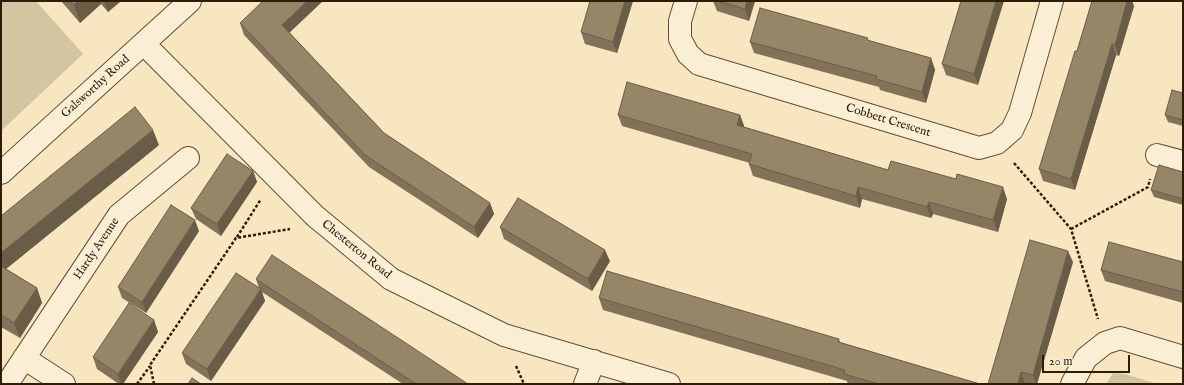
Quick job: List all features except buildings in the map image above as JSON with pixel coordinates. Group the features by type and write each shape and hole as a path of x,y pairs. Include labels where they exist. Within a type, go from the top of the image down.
{"street":[{"name":"Galsworthy Road","path":"1,172 190,1"},
{"name":"Cobbett Crescent","path":"686,1 680,20 680,39 688,54 699,64 979,148 997,143 1012,130 1020,113 1052,1"},
{"name":"Chesterton Road","path":"144,44 324,224 391,279 504,335 669,384"},
{"path":"1157,155 1183,162"},
{"name":"Hardy Avenue","path":"6,384 119,215 188,158"},
{"path":"1072,384 1086,358 1105,342 1120,338 1183,357"},
{"path":"24,358 64,384"},
{"path":"585,384 594,361"}],"path":[{"path":"997,143 1071,229 1105,342"},
{"path":"1071,229 1148,187 1157,155"},
{"path":"137,384 276,176"},
{"path":"236,238 324,224"},
{"path":"150,365 154,384"}],"shaded area":[{"path":"1,1 36,1 83,54 1,131"},
{"path":"1113,373 1124,374 1158,384 1106,384"}]}
